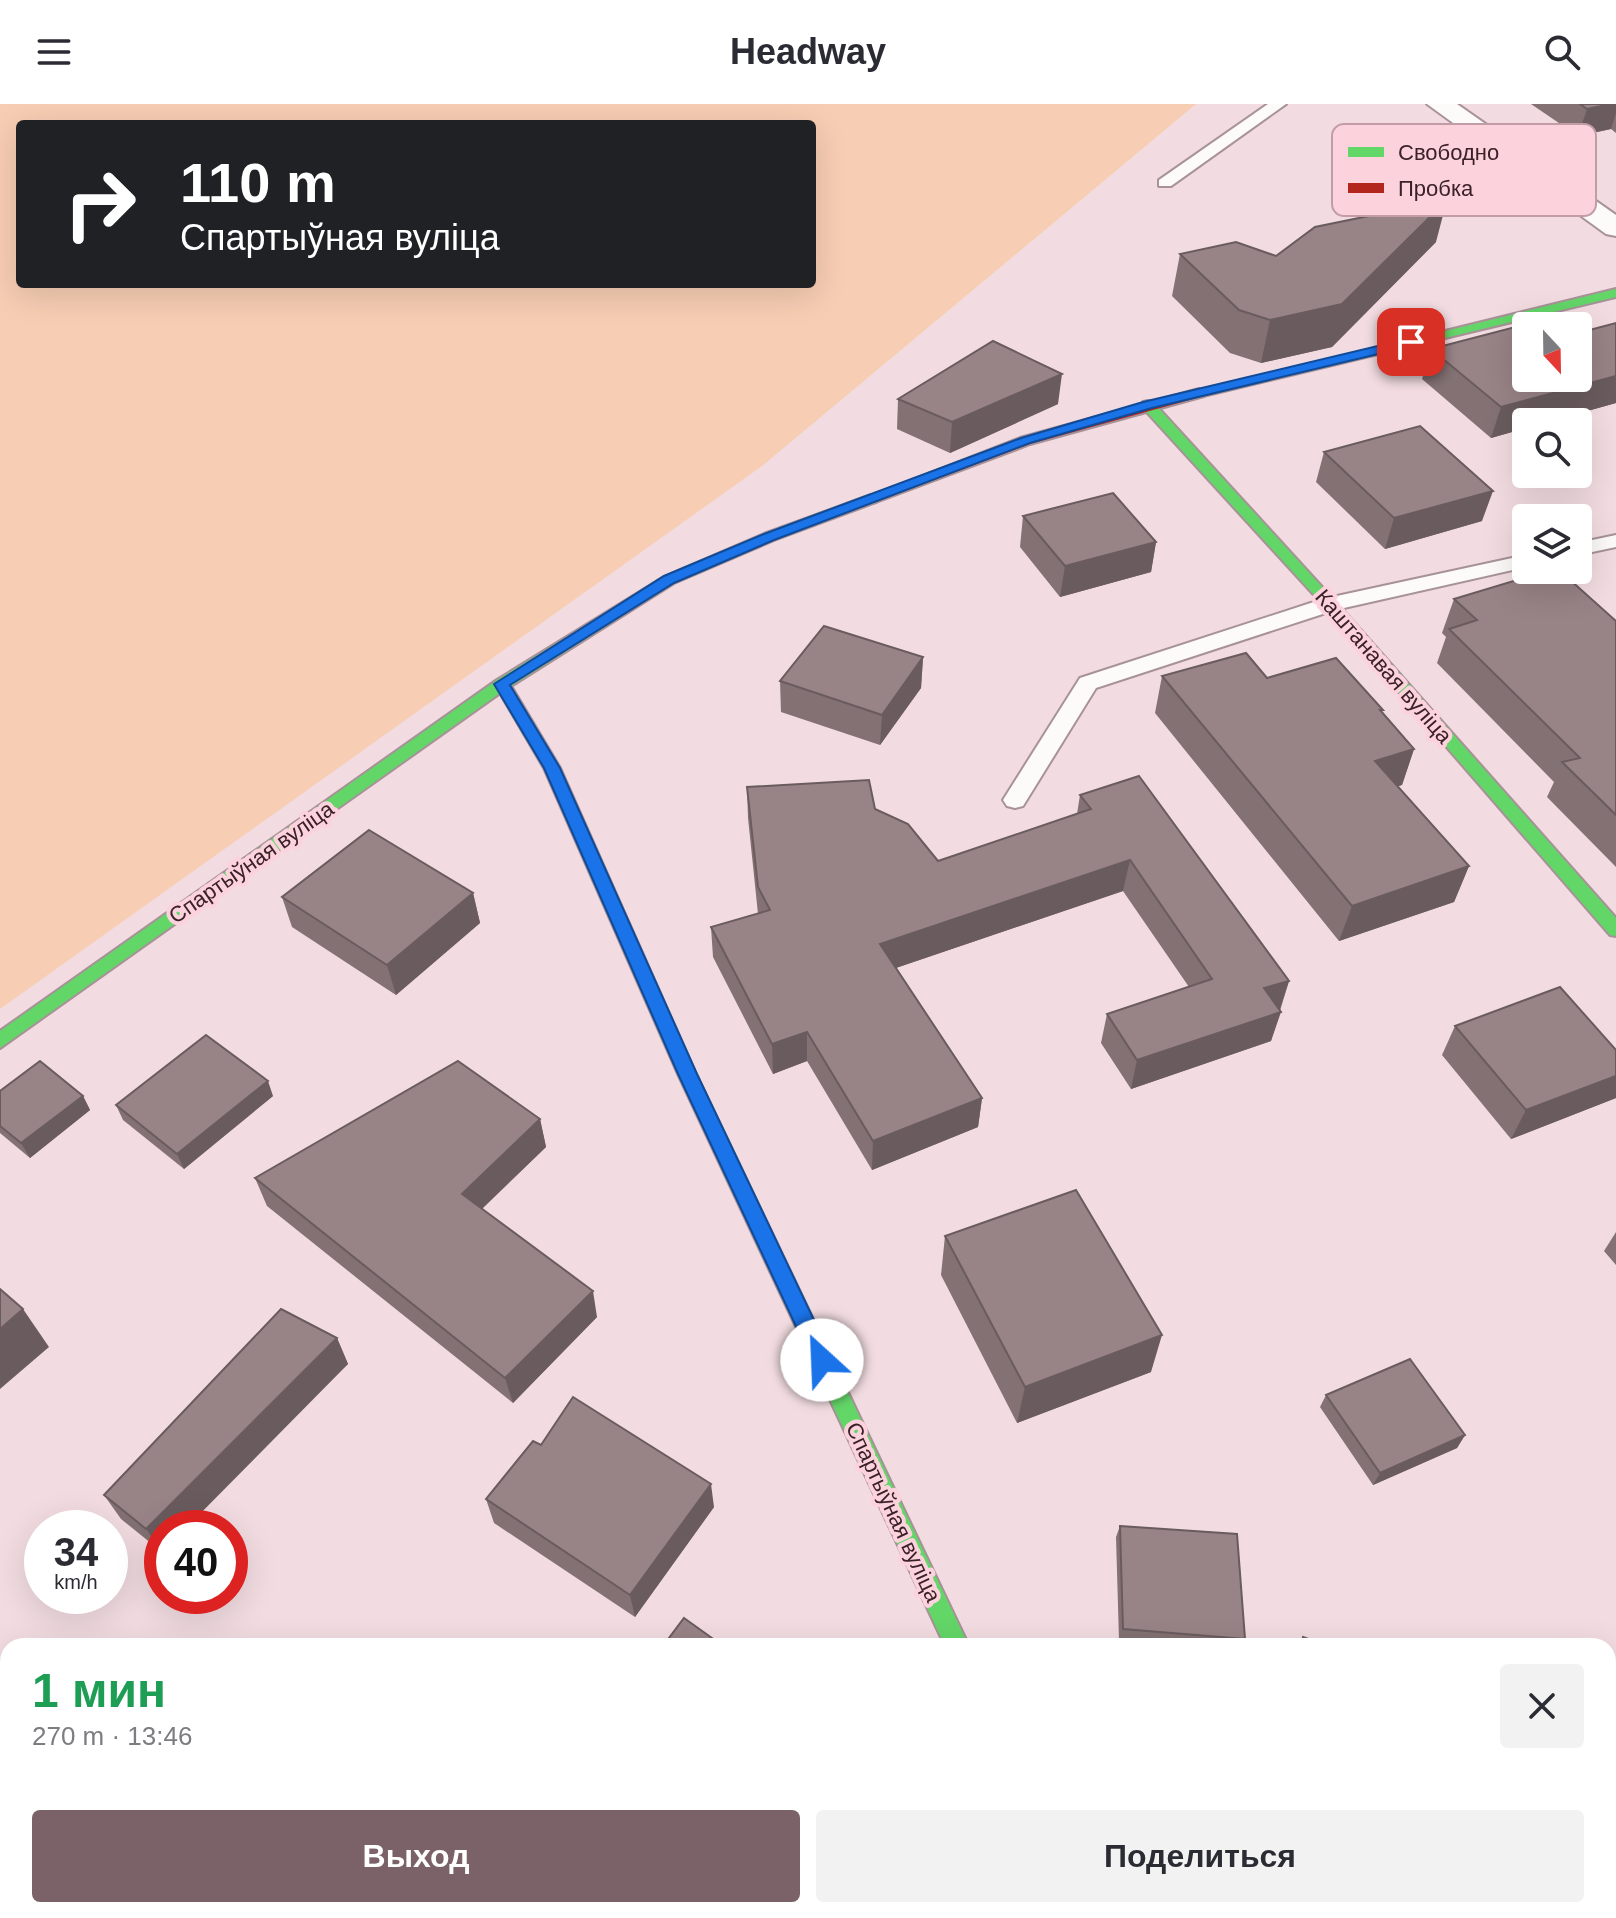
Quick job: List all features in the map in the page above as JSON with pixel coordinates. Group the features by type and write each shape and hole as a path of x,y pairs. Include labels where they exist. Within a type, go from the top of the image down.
{"street":[{"path":"1440,104 1468,124"},
{"path":"1596,214 1616,228"},
{"name":"Спартыўная вуліца","path":"0,1041 502,684 669,580 769,537 1025,441 1148,405 1616,293"},
{"name":"Каштанавая вуліца","path":"1148,405 1330,604 1616,930"},
{"name":"Спартыўная вуліца","path":"502,684 552,768 687,1074 953,1638"}],"lane":[{"path":"1165,183 1278,104"},
{"path":"1592,546 1616,541"},
{"path":"1015,800 1088,683 1330,604 1512,564"}],"shaded area":[{"path":"0,104 1196,104 762,466 0,1009"}],"building":[{"path":"1580,104 1611,104 1587,109"},
{"path":"1369,216 1431,216 1342,304 1270,320 1239,310 1180,254 1236,242 1276,256 1315,227"},
{"path":"1616,323 1616,376 1592,382 1592,329"},
{"path":"1512,328 1512,392 1557,392 1501,407 1431,349"},
{"path":"993,341 1062,374 952,422 898,399"},
{"path":"1420,426 1493,491 1394,518 1324,452"},
{"path":"1113,493 1156,542 1065,566 1023,516"},
{"path":"1512,581 1512,584 1575,584 1616,621 1616,815 1562,762 1580,758 1449,629 1477,620 1454,599"},
{"path":"824,626 923,657 882,715 780,681"},
{"path":"1246,653 1267,678 1336,658 1414,749 1375,761 1469,866 1352,906 1162,676"},
{"path":"1139,776 1289,981 1264,988 1281,1012 1137,1060 1107,1014 1212,979 1130,860 880,944 982,1098 873,1141 807,1032 772,1044 711,927 770,910 758,887 747,787 869,780 875,809 908,824 938,861 1091,809 1080,795"},
{"path":"369,830 473,893 387,965 282,897"},
{"path":"1560,987 1616,1050 1616,1076 1526,1110 1455,1026"},
{"path":"206,1035 268,1081 177,1154 116,1105"},
{"path":"40,1061 83,1096 21,1143 0,1126 0,1091"},
{"path":"458,1061 540,1119 462,1194 593,1291 505,1378 255,1178"},
{"path":"1076,1190 1162,1335 1025,1387 945,1236"},
{"path":"0,1289 23,1309 0,1329"},
{"path":"281,1309 337,1338 165,1510 144,1510 144,1527 128,1514 128,1510 123,1510 104,1495"},
{"path":"1410,1359 1465,1435 1380,1473 1326,1395"},
{"path":"573,1397 711,1484 630,1595 486,1499 533,1441 541,1445"},
{"path":"1120,1526 1237,1534 1245,1638 1123,1629"},
{"path":"684,1618 712,1638 669,1638"}],"traffic: fast":[{"path":"1199,393 1616,293"},
{"path":"1148,405 1330,604 1616,930"},
{"path":"0,1041 502,684 669,580 769,537 871,499"},
{"path":"502,684 552,768 687,1074 953,1638"}],"traffic: jam":[{"path":"871,499 1025,441 1199,393"}],"route":[{"path":"822,1360 687,1074 552,768 502,684 669,580 769,537 1025,441 1148,405 1411,342"}]}
